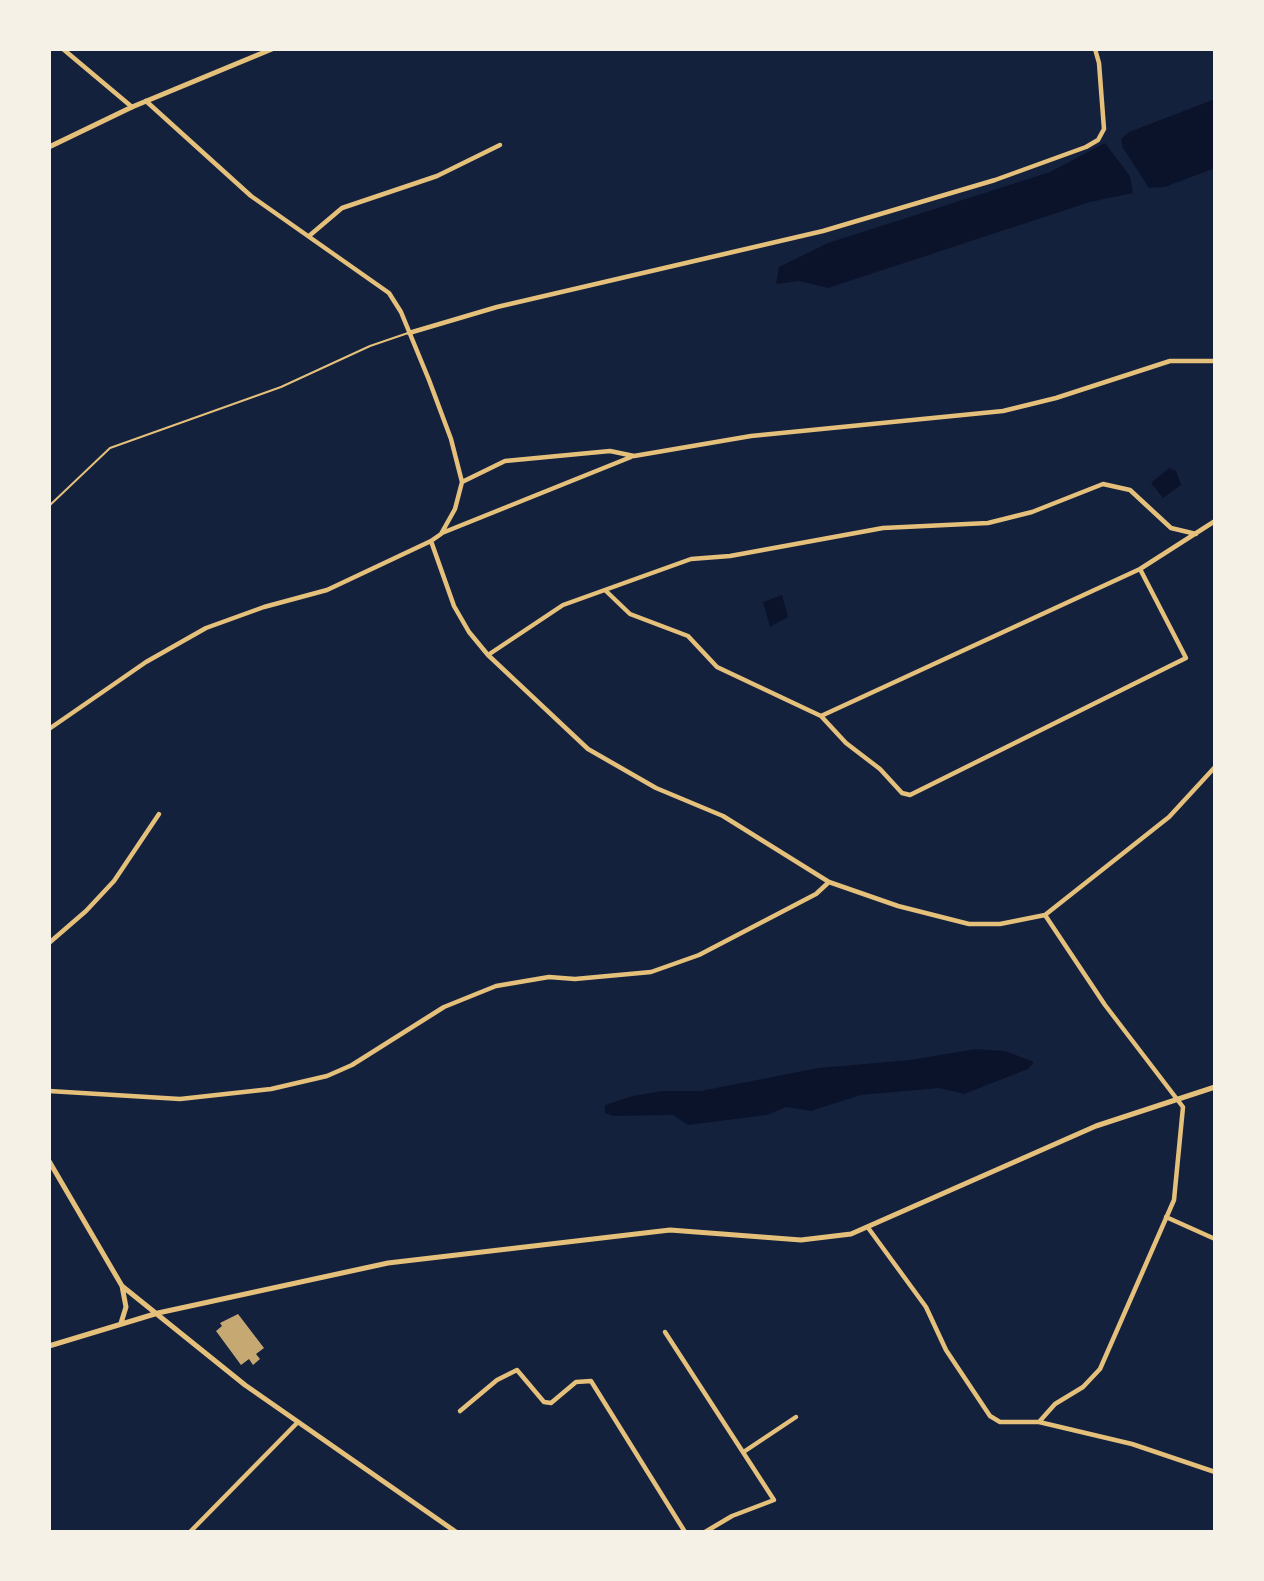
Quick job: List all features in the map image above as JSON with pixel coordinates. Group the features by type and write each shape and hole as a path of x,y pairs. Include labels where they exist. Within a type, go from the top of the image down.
{"street":[{"path":"63,49 132,107"},
{"path":"49,147 132,107 272,49"},
{"path":"409,332 497,307 666,270 885,213 995,180 1086,147 1098,140 1104,129 1102,85 1095,49"},
{"path":"146,101 251,196 389,293 409,332 451,439 462,482 455,509 441,534"},
{"path":"309,236 342,208 438,176 500,145"},
{"path":"49,729 146,662 206,628 264,607 327,590 441,534 634,456 688,444 751,436 1003,411 1056,398 1170,361 1215,361"},
{"path":"462,482 515,459 610,451 634,456"},
{"path":"488,655 563,605 702,557 730,556 883,528 988,523 1013,519 1103,484 1130,491 1171,528 1196,534"},
{"path":"821,716 1140,569 1215,522"},
{"path":"430,541 454,606 488,655 588,749 656,788 723,816 830,882 898,906 970,924 1000,924 1045,915 1169,817 1215,767"},
{"path":"606,591 630,614 688,636 717,667 821,716 846,743 880,769 902,793 910,795 1186,658 1140,569"},
{"path":"49,943 86,911 114,881 159,814"},
{"path":"49,1091 180,1099 271,1089 327,1076 352,1065 444,1007 496,986 549,977 607,978 651,972 724,942 816,894 830,882"},
{"path":"1039,1422 1055,1404 1083,1387 1100,1369 1174,1200 1183,1107 1175,1101 1045,915"},
{"path":"49,1346 158,1313 350,1269 607,1236 683,1230 801,1240 829,1238 869,1229 1096,1126 1215,1087"},
{"path":"49,1161 122,1286 126,1307 120,1324"},
{"path":"1166,1217 1215,1239"},
{"path":"869,1229 926,1307 946,1350 990,1416 1000,1422 1039,1422 1132,1444 1215,1472"},
{"path":"122,1286 297,1423 456,1532"},
{"path":"666,1332 745,1451 774,1500 732,1516 705,1532"},
{"path":"460,1411 497,1380 517,1370 544,1402 551,1403 576,1382 591,1381 685,1532"},
{"path":"745,1451 796,1417"},
{"path":"190,1532 297,1423"}],"lane":[{"path":"49,506 110,448 184,425 409,332"}],"water":[{"path":"1215,99 1215,168 1165,187 1149,188 1123,148 1121,139 1129,132"},
{"path":"1105,143 1130,176 1133,193 1090,202 828,288 799,281 776,284 779,267 828,243 1050,172"},
{"path":"1169,468 1176,471 1181,485 1163,498 1151,483"},
{"path":"782,595 788,617 770,627 763,602"},
{"path":"976,1049 1005,1051 1034,1062 1028,1069 964,1094 939,1088 861,1095 811,1111 786,1107 767,1115 688,1125 673,1115 613,1116 605,1113 605,1105 633,1096 662,1091 701,1091 818,1068 910,1060"}],"building":[{"path":"238,1314 264,1348 256,1354 260,1359 253,1365 249,1359 241,1365 216,1331 222,1326 220,1323"}]}
